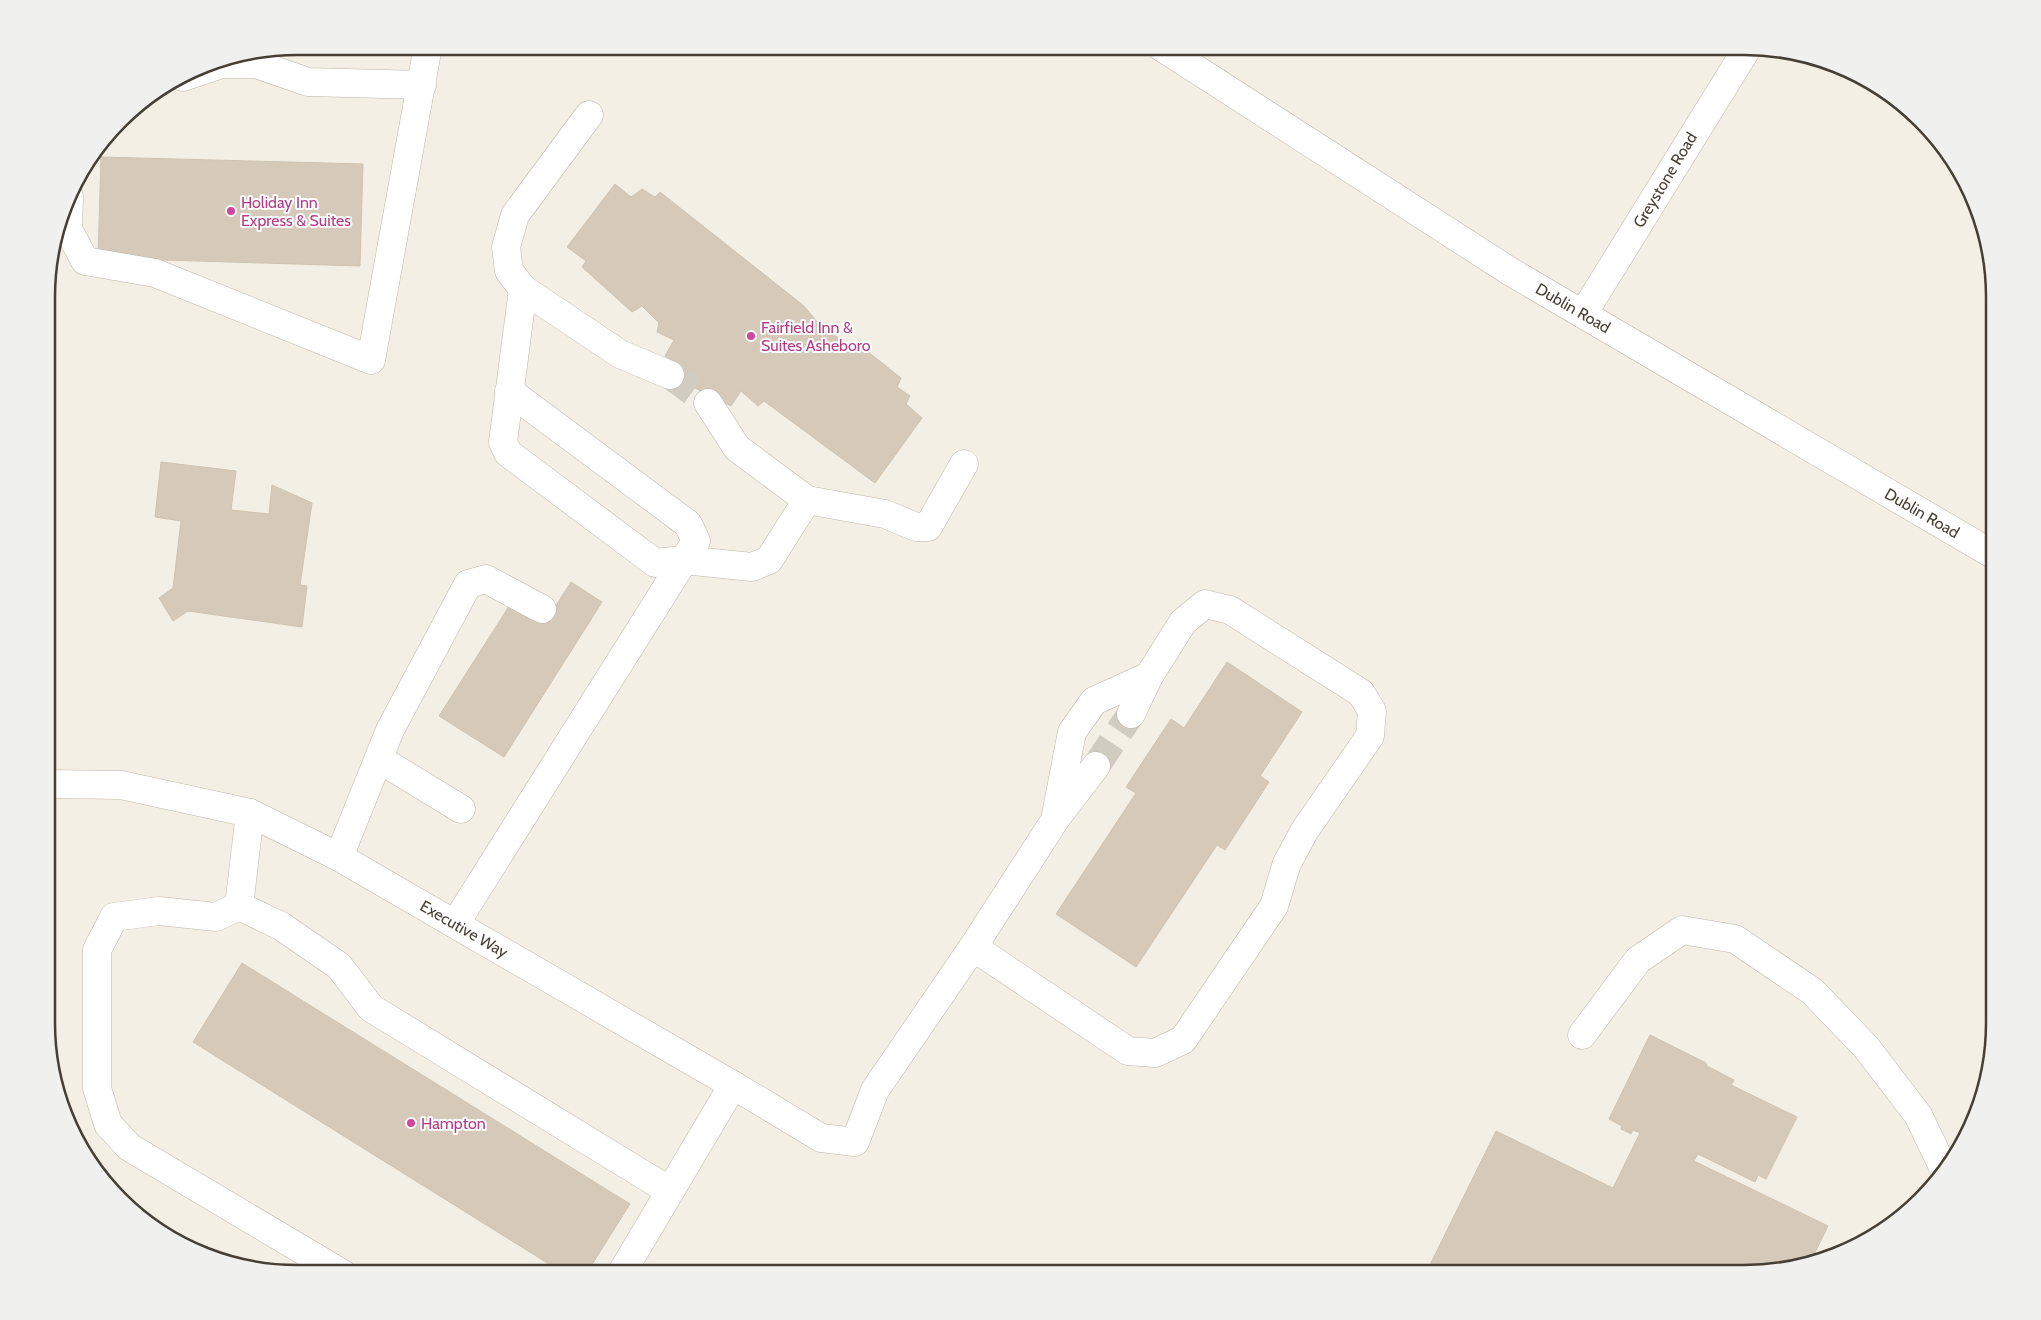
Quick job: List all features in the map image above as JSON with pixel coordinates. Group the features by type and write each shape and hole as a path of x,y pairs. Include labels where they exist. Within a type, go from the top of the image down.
{"street":[{"path":"68,218 68,229 84,261 155,272 372,360 427,55"},
{"name":"Dublin Road","path":"1174,55 1511,272 1986,550"},
{"name":"Greystone Road","path":"1583,314 1743,55"},
{"path":"231,64 256,64 308,82 422,84"},
{"path":"589,115 515,215 506,247 509,271 523,289 620,354 670,375"},
{"path":"523,289 508,391 503,442 508,453 655,563 684,560 752,567 769,560 807,500"},
{"path":"454,924 696,541 688,524 508,391"},
{"path":"708,403 737,448 807,500 885,514 916,527 928,527 964,464"},
{"path":"339,857 390,730 468,584 486,578 542,609"},
{"path":"1096,766 1055,820 973,947 1128,1051 1155,1053 1183,1040 1274,906 1287,863 1305,830 1370,736 1372,711 1361,693 1353,687 1230,610 1205,604 1183,622 1149,676 1131,714"},
{"path":"1055,820 1072,732 1094,700 1149,676"},
{"path":"379,759 460,809"},
{"name":"Executive Way","path":"55,784 121,784 250,813 339,857 821,1138 855,1142 876,1090 973,947"},
{"path":"239,906 250,813"},
{"path":"239,906 281,926 339,966 370,1008 670,1191"},
{"path":"239,906 216,918 159,911 114,917 97,950 98,1088 108,1124 129,1147 328,1265"},
{"path":"1582,1035 1638,960 1682,930 1735,939 1812,991 1866,1047 1918,1115 1941,1163"},
{"path":"626,1265 733,1085"}],"building":[{"name":"Holiday Inn Express & Suites","path":"101,157 363,164 360,266 98,258"},
{"name":"Fairfield Inn & Suites Asheboro","path":"615,184 631,197 642,189 655,197 660,192 804,306 818,323 856,351 862,347 901,378 897,387 910,396 906,404 922,418 875,483 764,401 758,406 741,391 731,406 693,387 665,356 674,340 657,332 659,323 642,306 632,312 582,267 586,261 567,247"},
{"path":"161,462 236,471 231,510 269,514 272,485 312,503 300,585 307,586 302,627 188,611 173,621 159,598 173,588 181,521 155,517"},
{"path":"571,582 602,602 504,757 439,716 513,600 546,621"},
{"path":"1227,662 1302,712 1260,776 1269,782 1225,850 1217,845 1136,967 1056,914 1136,793 1126,787 1171,719 1184,728"},
{"name":"Hampton","path":"242,963 630,1204 592,1265 551,1265 193,1042"},
{"path":"1650,1035 1706,1063 1707,1066 1734,1080 1731,1085 1797,1117 1766,1179 1758,1175 1755,1182 1698,1154 1694,1161 1828,1226 1814,1255 1776,1263 1744,1265 1430,1265 1496,1131 1613,1188 1640,1133 1633,1130 1631,1134 1621,1129 1622,1126 1609,1119"}],"tunnel":[{"path":"670,375 708,403"},
{"path":"1096,766 1131,714"}],"place":[{"name":"Holiday Inn Express & Suites","path":"231,211"},
{"name":"Fairfield Inn & Suites Asheboro","path":"751,336"},
{"name":"Hampton","path":"411,1123"}]}
